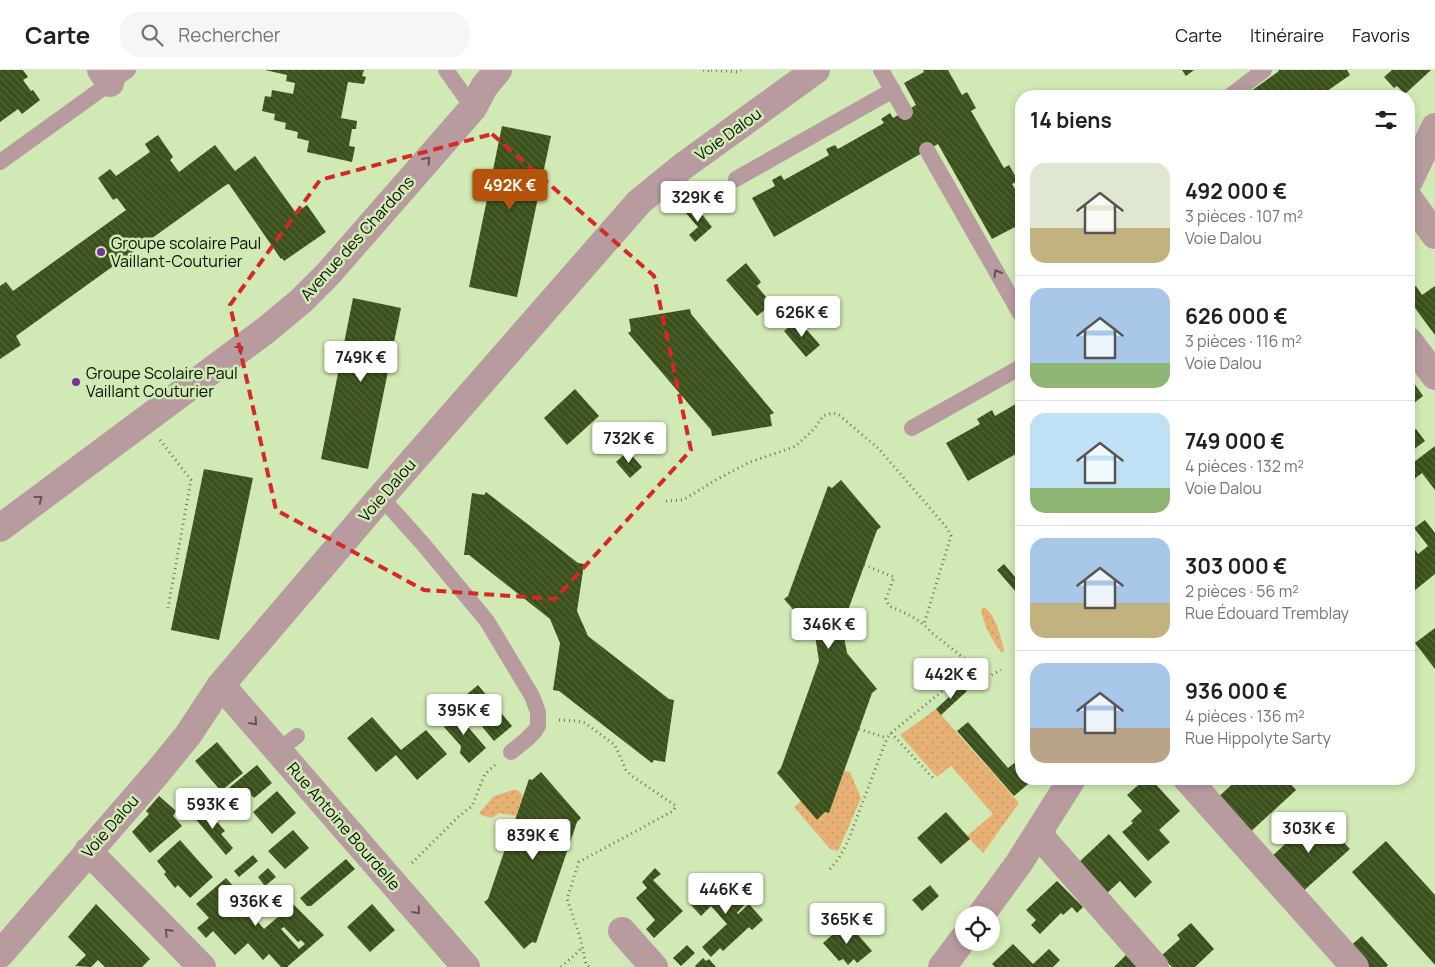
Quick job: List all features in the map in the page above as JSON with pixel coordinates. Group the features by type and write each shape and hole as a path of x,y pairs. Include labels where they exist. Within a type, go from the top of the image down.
{"street":[{"name":"Avenue des Chardons","path":"0,528 266,330 301,301 328,274 472,108 484,87 498,70"},
{"name":"Voie Dalou","path":"0,954 157,773 188,735 221,685 381,497 639,202 682,167 816,70"},
{"path":"1415,169 1435,127"},
{"path":"1415,207 1435,235"},
{"path":"1415,349 1435,376"},
{"name":"Rue Antoine Bourdelle","path":"221,685 288,743 466,967"},
{"path":"988,906 1020,862 1068,785"},
{"path":"1191,785 1355,967"},
{"path":"1038,834 1155,967"},
{"path":"88,851 202,967"},
{"path":"622,931 654,967"},
{"path":"942,967 955,950"}],"lane":[{"path":"446,70 472,108"},
{"path":"881,70 905,112"},
{"path":"1238,90 1264,70"},
{"path":"0,162 113,74"},
{"path":"736,179 893,90"},
{"path":"927,150 1015,305"},
{"path":"912,428 1015,370"},
{"path":"381,497 487,621 532,696 539,719 535,731 511,752"}],"path":[{"path":"703,70 738,72 741,70"},
{"path":"666,501 683,500 748,463 796,446 815,428 823,416 828,413 839,415 884,454 947,528 951,536 924,624"},
{"path":"144,420 191,480 168,608"},
{"path":"864,565 894,576 886,599 889,606 910,615 924,624 932,633 988,676 1002,670"},
{"path":"830,869 848,842 887,738 974,665"},
{"path":"539,719 585,723 615,745 623,764 632,776 676,806 673,811 579,862 567,899 586,964 589,967"},
{"path":"860,729 887,738"},
{"path":"891,733 935,780"},
{"path":"407,868 456,818 472,806 487,771 511,752"},
{"path":"561,967 582,946"}],"highlighted area":[{"path":"492,134 654,276 691,450 555,599 424,590 276,510 230,305 320,180"}],"shaded area":[{"path":"984,607 992,615 997,626 1004,649 1003,652 994,642 986,626 981,609"},
{"path":"936,709 1019,803 983,853 967,836 993,814 951,766 937,777 900,735"},
{"path":"844,771 850,772 861,798 837,851 830,849 794,807 801,801 817,820 825,812 829,813"},
{"path":"517,790 523,795 516,816 499,813 492,818 479,813 494,796"}],"building":[{"path":"0,70 23,70 28,77 23,80 40,100 22,114 18,109 0,122"},
{"path":"265,70 364,70 362,76 366,77 364,84 348,82 341,118 357,121 356,129 352,129 349,146 355,147 352,162 307,152 309,141 297,138 298,132 285,129 286,123 274,120 275,114 262,111 265,96 271,97 272,90 293,94 295,83 286,81 287,75"},
{"path":"923,70 948,70 962,95 967,92 976,108 971,111 1004,168 1009,165 1015,176 1015,182 1012,184 1015,189 1015,227 992,239 938,144 774,237 752,198 775,186 772,180 781,175 784,180 829,155 826,149 835,145 838,149 884,123 881,119 890,113 893,118 916,105 904,83 924,72"},
{"path":"1182,70 1194,70 1186,76"},
{"path":"1347,70 1350,75 1329,90 1253,90 1279,71"},
{"path":"1392,70 1431,70 1409,90 1401,90 1397,86 1394,88 1384,77"},
{"path":"502,126 551,136 517,297 469,287"},
{"name":"Groupe scolaire Paul Vaillant-Couturier","path":"158,135 173,157 170,160 179,172 215,145 235,171 255,156 296,213 307,205 326,232 284,261 229,184 226,185 16,336 21,345 0,359 0,286 6,282 13,291 126,210 117,198 113,200 98,178 110,169 116,176 150,152 145,144"},
{"path":"694,204 712,227 695,242 689,235 698,227 685,212"},
{"path":"746,263 761,282 757,286 772,304 757,316 726,280"},
{"path":"1435,286 1435,335 1415,308 1415,287 1422,295"},
{"path":"353,298 401,308 368,469 321,459"},
{"path":"690,309 691,314 774,413 770,415 772,426 712,436 711,430 628,333 631,331 629,319"},
{"path":"798,320 820,345 806,357 784,331"},
{"path":"1415,385 1423,396 1415,402"},
{"path":"575,389 599,416 567,445 544,418"},
{"path":"1015,404 1015,454 968,481 946,443 980,424 977,419 992,410 995,416"},
{"path":"1415,430 1425,441 1415,448"},
{"path":"1435,446 1435,490 1422,473 1415,478 1415,461"},
{"path":"628,451 642,467 630,478 616,462"},
{"path":"204,469 253,478 219,640 171,630"},
{"path":"841,480 881,527 877,530 842,627 847,653 877,689 872,693 829,813 825,812 817,820 777,773 781,768 819,661 815,635 784,599 788,596 828,486 832,488"},
{"path":"486,492 578,563 584,564 577,611 588,636 669,699 674,700 665,762 654,760 652,763 559,691 553,690 560,643 550,619 469,555 464,555 472,493 484,495"},
{"path":"1425,520 1435,533 1435,574 1415,590 1415,550 1418,554 1428,546 1415,527"},
{"path":"1004,564 1015,577 1015,591 997,570"},
{"path":"1435,628 1435,669 1415,643"},
{"path":"478,685 512,726 494,741 460,700"},
{"path":"962,685 967,691 941,715 936,709"},
{"path":"451,707 486,748 469,763 460,753 461,746 444,727 450,722 444,714"},
{"path":"372,717 401,750 426,730 447,754 417,780 396,755 376,772 347,738"},
{"path":"968,722 1008,768 1015,763 1015,785 1027,785 1014,796 957,731"},
{"path":"217,742 243,773 221,791 195,761"},
{"path":"257,765 272,783 254,798 246,790 228,806 219,796"},
{"path":"541,772 581,818 577,822 536,943 532,942 524,949 484,902 488,899 529,779 532,780"},
{"path":"1138,785 1156,785 1180,811 1159,830 1170,842 1148,861 1122,832 1133,823 1131,821 1142,811 1127,795"},
{"path":"1231,785 1291,785 1296,790 1247,835 1215,800"},
{"path":"277,791 296,813 272,834 253,812"},
{"path":"159,796 176,811 173,816 182,826 150,853 132,832 149,814 146,811"},
{"path":"204,807 225,831 221,834 233,848 226,855 193,816"},
{"path":"946,812 970,839 941,864 917,838"},
{"path":"1318,814 1350,849 1300,894 1269,859"},
{"path":"293,830 309,848 285,869 268,851"},
{"path":"1109,834 1152,882 1135,898 1120,881 1105,895 1077,864"},
{"path":"180,840 213,877 190,898 178,885 175,888 157,861"},
{"path":"1386,841 1435,895 1435,965 1352,872"},
{"path":"253,855 258,861 239,877 234,871"},
{"path":"346,859 355,869 311,906 307,906 300,898"},
{"path":"268,868 276,877 265,886 258,877"},
{"path":"655,868 661,874 653,880 683,911 654,938 646,929 655,920 636,898 647,888 642,882"},
{"path":"722,877 746,903 737,913 749,904 763,920 752,930 749,927 723,951 720,948 711,957 702,947 727,924 711,906 701,916 691,905"},
{"path":"226,878 247,902 243,905 264,929 293,904 324,935 288,967 281,967 269,954 263,960 248,943 235,955 213,931 206,938 197,928 209,918 196,904","holes":["284,927 298,942 301,940 305,944 299,949 281,929"]},
{"path":"1057,881 1083,907 1077,913 1072,907 1063,915 1061,913 1040,934 1031,925 1036,920 1026,910"},
{"path":"930,885 939,896 922,911 912,900"},
{"path":"96,904 150,959 142,967 105,967 98,960 91,967 75,966 86,955 68,937"},
{"path":"372,904 395,930 370,952 347,927"},
{"path":"847,922 872,951 857,963 854,959 848,965 843,959 839,961 823,943"},
{"path":"1191,923 1214,949 1195,967 1172,967 1161,956 1180,939 1177,935"},
{"path":"1362,936 1388,965 1386,967 1368,967 1349,947"},
{"path":"1013,944 1033,964 1049,949 1060,960 1053,967 995,967 992,964"},
{"path":"687,945 695,953 681,966 673,958"},
{"path":"1126,955 1137,967 1114,967"},
{"path":"703,958 706,961 709,959 716,967 696,967"}],"place":[{"name":"Groupe scolaire Paul Vaillant-Couturier","path":"101,252"},
{"name":"Groupe Scolaire Paul Vaillant Couturier","path":"76,382"}]}
